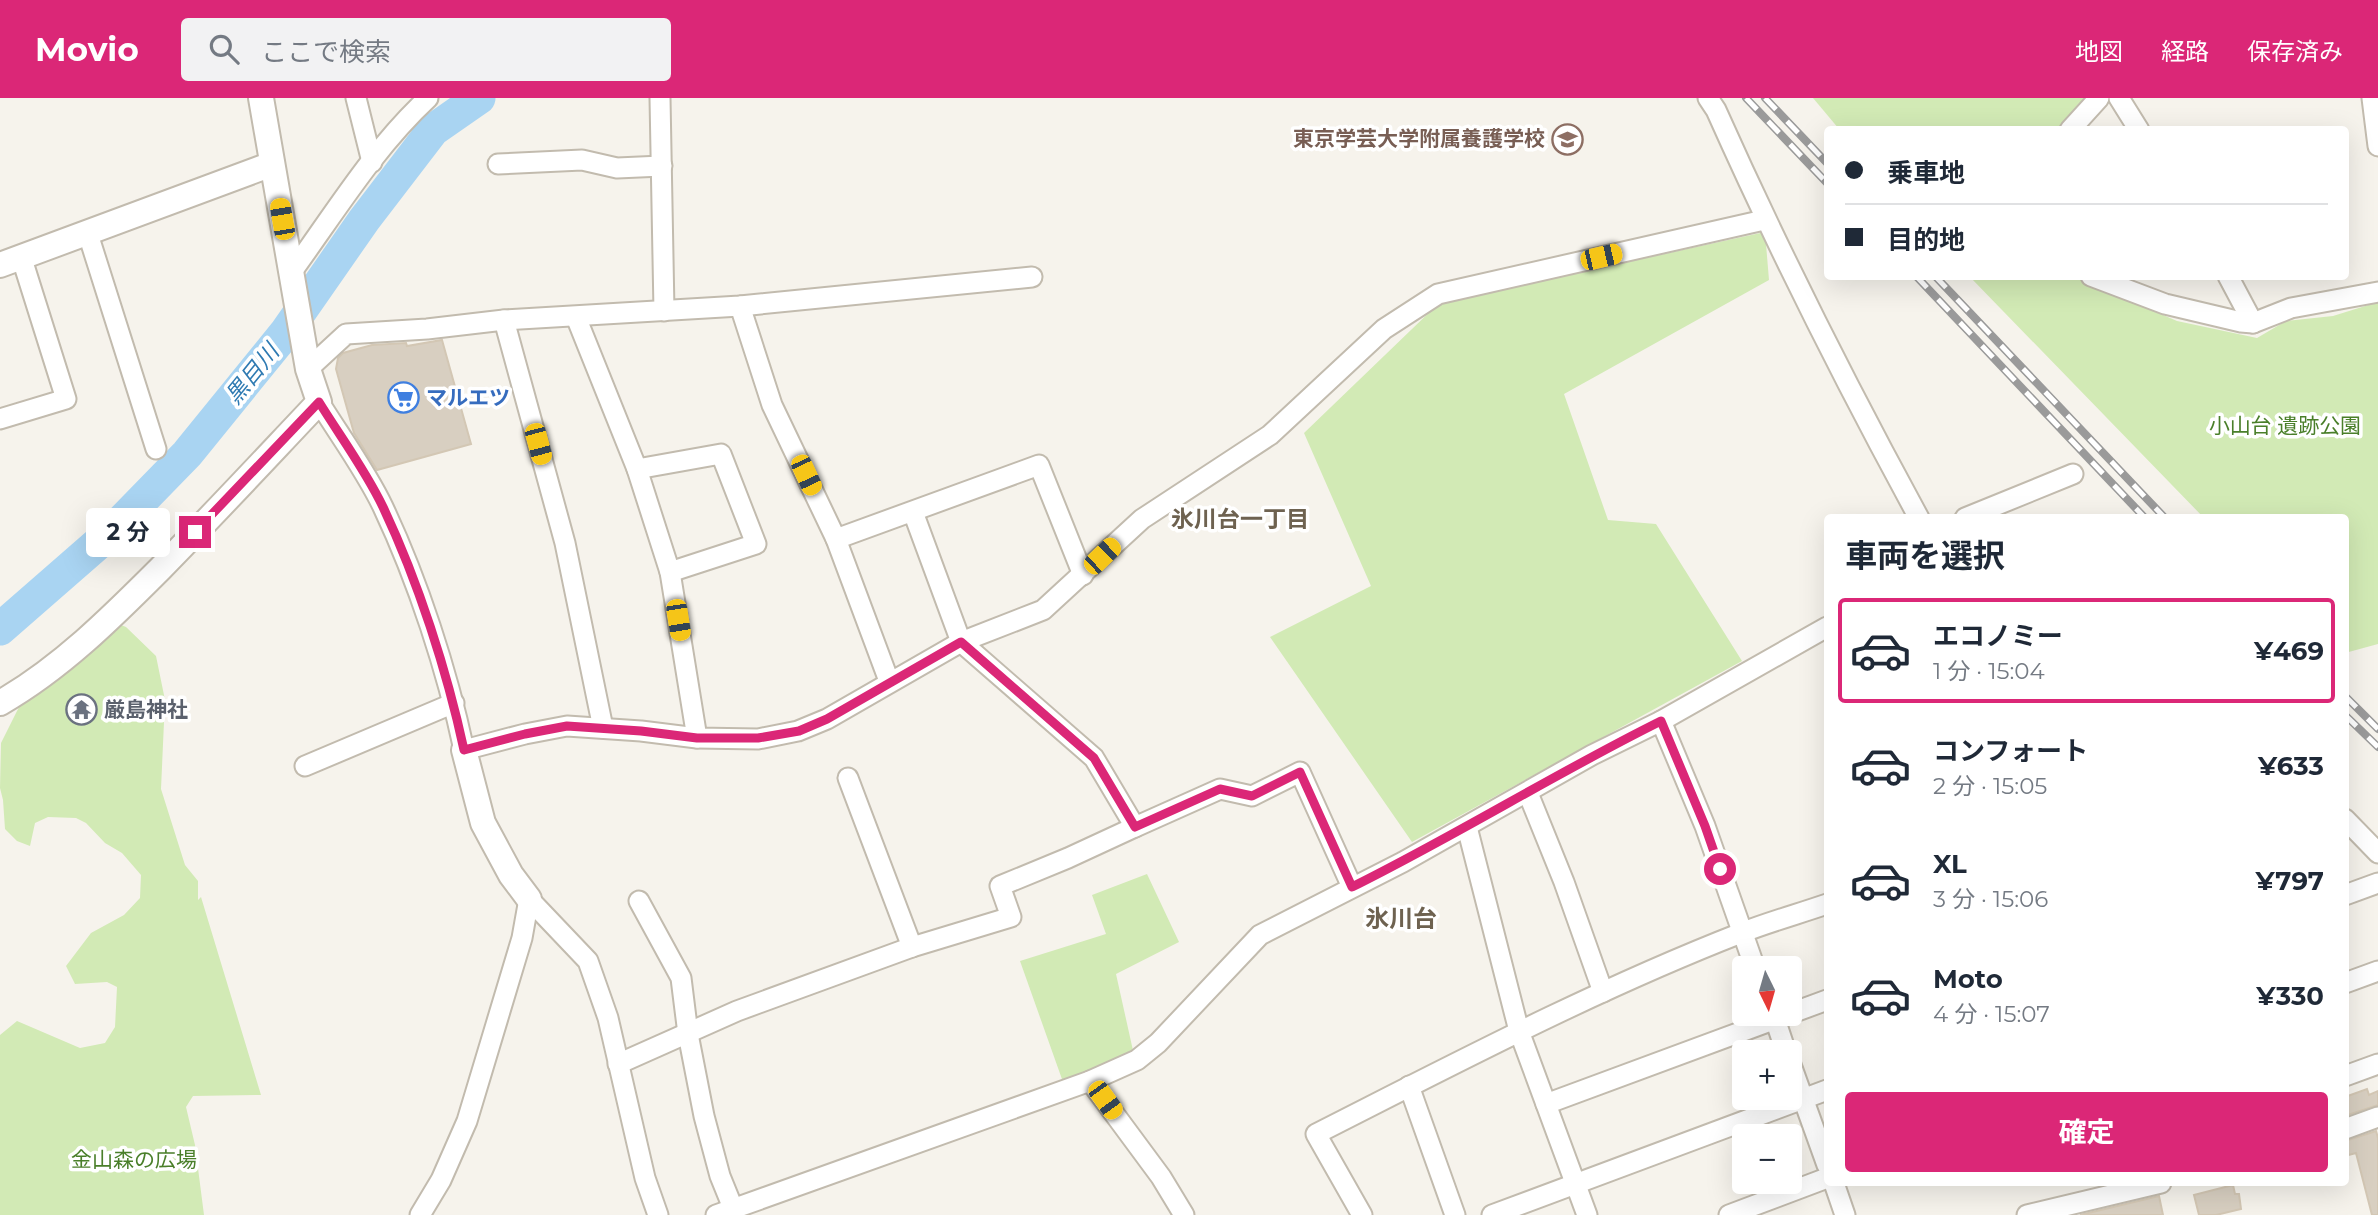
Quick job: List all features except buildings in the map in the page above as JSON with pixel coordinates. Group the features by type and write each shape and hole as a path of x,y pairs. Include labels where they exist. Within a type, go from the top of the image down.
{"street":[{"path":"261,98 307,363 319,402 383,505 416,589 454,703 483,824 511,875 529,899 588,961 608,1018 645,1178 658,1215"},
{"path":"356,98 372,162"},
{"path":"292,273 372,162 411,114 428,98"},
{"path":"660,98 664,311"},
{"path":"1708,98 1716,110 1764,220 1852,395 1917,514"},
{"path":"2074,126 2099,98"},
{"path":"2119,98 2136,126"},
{"path":"2372,98 2378,146"},
{"path":"498,164 582,160 617,168 662,166"},
{"path":"0,419 66,399 11,262 272,164"},
{"path":"464,750 567,726 697,738 758,738 799,731 827,719 961,642 1044,610 1142,519 1270,435 1384,329 1438,294 1764,220"},
{"path":"88,234 156,449"},
{"path":"307,363 346,334 427,329 504,320 740,306 1032,277"},
{"path":"2102,280 2165,304 2214,317 2253,323 2291,308 2378,292"},
{"path":"2230,280 2253,323"},
{"path":"740,306 772,405 836,539 889,681"},
{"path":"576,317 637,469 670,572 697,738"},
{"path":"504,320 565,543 603,728"},
{"path":"0,703 28,687 67,657 121,607 319,402"},
{"path":"637,469 721,454 756,544 670,572"},
{"path":"836,539 1039,465 1083,575"},
{"path":"1975,514 2073,474"},
{"path":"913,512 961,642 1094,758 1135,827"},
{"path":"639,901 681,978 688,1034 704,1116 720,1176 724,1212 1090,1081 1137,1059 1158,1043 1260,935 1307,913 1467,827 1592,755 1661,721 1824,629"},
{"path":"305,766 454,703"},
{"path":"1661,721 1705,826 1751,956"},
{"path":"618,1064 737,1011 912,947 1011,917 1000,886 1220,789 1252,796 1300,772 1352,887"},
{"path":"848,778 912,947"},
{"path":"1528,793 1564,882 1603,992"},
{"path":"2349,823 2378,853"},
{"path":"1467,827 1519,1031 1587,1215"},
{"path":"2349,894 2378,883"},
{"path":"420,1215 441,1180 467,1121 522,938 529,899"},
{"path":"1362,1215 1316,1134 1519,1031 1603,992 1742,932 1824,905"},
{"path":"2349,982 2378,971"},
{"path":"1802,1008 1824,1001"},
{"path":"1546,1104 1748,1026"},
{"path":"2349,1075 2378,1064"},
{"path":"1090,1081 1161,1177 1184,1215"},
{"path":"1409,1086 1455,1215"},
{"path":"1492,1215 1824,1091"},
{"path":"1803,1098 1824,1157"},
{"path":"2349,1128 2378,1117"},
{"path":"1730,1215 1824,1179"},
{"path":"1834,1186 1845,1215"},
{"path":"2027,1215 2148,1186"}],"green space":[{"path":"1813,98 2091,98 2067,126 1836,126"},
{"path":"1765,232 1769,280 1564,394 1608,520 1656,524 1742,661 1412,842 1270,637 1371,586 1304,433 1439,303"},
{"name":"小山台 遺跡公園","path":"1973,280 2082,280 2177,321 2257,338 2286,321 2333,316 2378,302 2378,644 2349,652 2349,514 2200,514"},
{"name":"金山森の広場","path":"116,623 126,627 156,656 165,700 161,789 185,865 198,881 198,900 201,897 261,1095 193,1096 186,1107 195,1145 204,1215 0,1215 0,1035 17,1021 80,1048 105,1043 115,1027 117,987 107,982 75,984 66,966 91,933 124,915 140,898 141,875 122,853 105,843 86,823 76,818 48,817 35,823 30,846 17,841 5,829 0,788 1,743 26,693"},
{"path":"1147,874 1179,942 1116,974 1134,1055 1063,1082 1020,961 1106,934 1092,895"}],"waterway":[{"name":"黒目川","path":"0,629 110,533 187,454 286,332 364,220 433,130 479,98"}],"railway":[{"path":"1746,98 1824,180"},
{"path":"1765,98 1824,160"},
{"path":"1920,280 2141,514"},
{"path":"1939,280 2161,514"},
{"path":"2349,700 2378,729"},
{"path":"2349,719 2378,747"}],"place":[{"name":"東京学芸大学附属養護学校","path":"1568,139"},
{"name":"マルエツ","path":"403,398"},
{"name":"厳島神社","path":"81,710"}],"district":[{"name":"氷川台一丁目","path":"1240,519"},
{"name":"氷川台","path":"1401,919"}],"route":[{"path":"195,532 319,402 383,505 428,623 454,703 464,750 567,726 697,738 758,738 799,731 827,719 961,642 1094,758 1135,827 1220,789 1252,796 1300,772 1352,887 1467,827 1592,755 1661,721 1720,869"}]}
